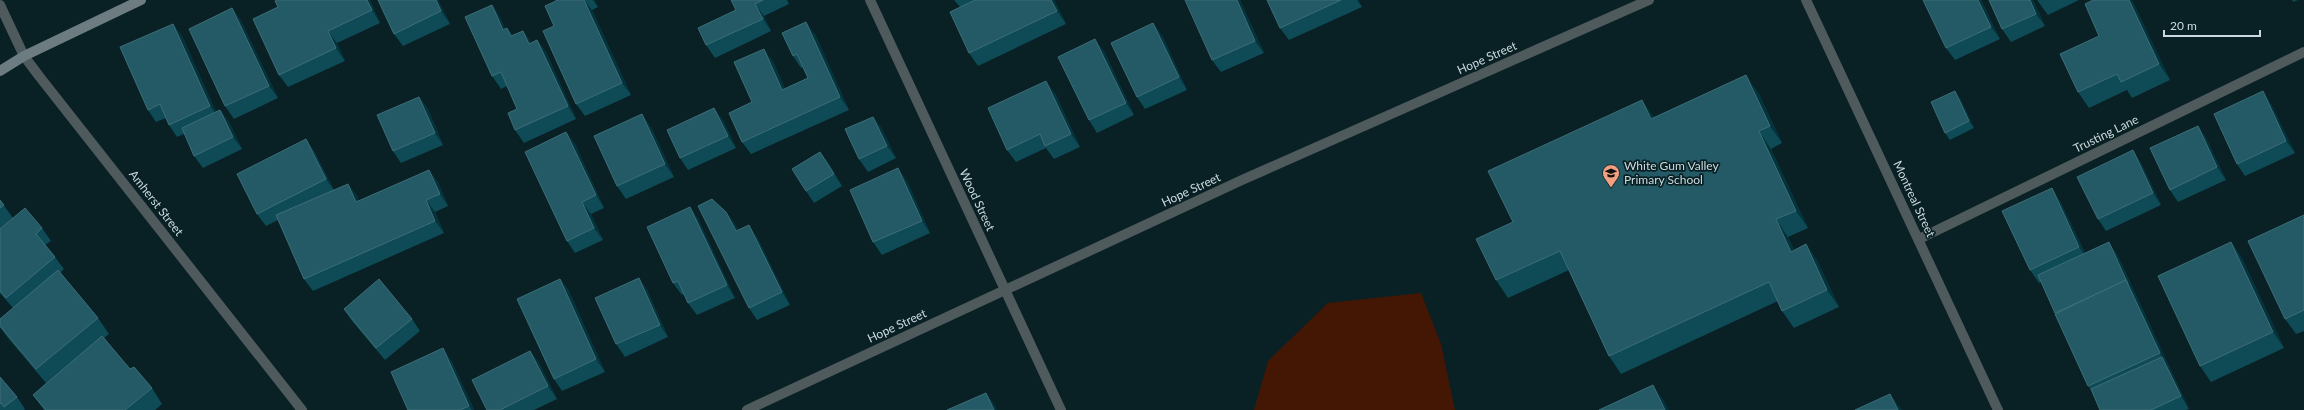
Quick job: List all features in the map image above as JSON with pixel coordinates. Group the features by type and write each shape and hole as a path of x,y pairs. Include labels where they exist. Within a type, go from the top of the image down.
{"street":[{"path":"0,71 24,56 141,0"},
{"name":"Wood Street","path":"870,0 1061,410"},
{"name":"Hope Street","path":"747,410 1242,180 1649,0"},
{"name":"Montreal Street","path":"1806,0 1998,410"},
{"name":"Amherst Street","path":"0,4 24,56 302,410"},
{"name":"Trusting Lane","path":"1919,239 2304,52"}],"shaded area":[{"path":"1421,293 1441,344 1455,410 1254,410 1268,361 1328,303"}],"building":[{"path":"367,0 372,10 328,31 336,48 279,75 253,19 278,7 275,1"},
{"path":"378,0 436,0 441,11 394,34"},
{"path":"556,0 584,0 622,83 576,104 543,31 554,26 545,6"},
{"path":"731,0 763,0 755,4 763,19 706,45 698,28 736,10"},
{"path":"975,0 1051,0 1057,11 969,53 950,12"},
{"path":"1185,0 1237,0 1255,41 1212,60"},
{"path":"1267,0 1341,0 1280,28"},
{"path":"1923,0 1978,0 1991,27 1946,48"},
{"path":"1989,0 2030,0 2036,14 2002,29"},
{"path":"2093,0 2129,0 2159,64 2121,82 2117,74 2078,92 2060,54 2099,36 2085,4"},
{"path":"492,5 503,30 507,28 511,36 523,31 529,44 537,40 568,106 515,130 508,113 517,109 501,72 492,76 465,17"},
{"path":"232,8 269,86 225,106 189,29"},
{"path":"806,22 840,97 742,142 729,113 752,102 734,62 764,49 782,90 808,78 797,54 793,56 782,33"},
{"path":"1153,23 1179,77 1137,97 1111,43"},
{"path":"173,24 210,106 169,125 160,104 148,110 120,47"},
{"path":"1095,39 1126,103 1089,120 1058,57"},
{"path":"1746,75 1770,126 1759,131 1796,211 1776,219 1791,252 1806,244 1827,290 1782,311 1769,282 1609,356 1560,251 1496,280 1476,239 1513,222 1488,171 1642,100 1651,119"},
{"path":"1046,81 1071,134 1045,146 1040,134 1007,150 988,108"},
{"path":"1955,91 1969,121 1945,133 1931,102"},
{"path":"2263,91 2286,141 2237,164 2214,114"},
{"path":"419,97 435,133 393,151 377,115"},
{"path":"714,108 728,136 680,158 667,130"},
{"path":"220,110 233,137 194,156 182,128"},
{"path":"642,114 665,164 617,186 594,136"},
{"path":"873,117 887,146 859,159 845,129"},
{"path":"2198,126 2217,167 2170,190 2150,148"},
{"path":"566,132 596,195 582,202 594,228 567,241 525,152"},
{"path":"306,139 326,179 257,214 237,174"},
{"path":"2133,150 2153,193 2098,219 2077,177"},
{"path":"820,152 834,174 806,191 792,169"},
{"path":"898,168 922,221 873,242 850,190"},
{"path":"429,170 440,194 426,200 435,221 304,279 276,215 348,184 356,202"},
{"path":"2052,188 2079,247 2030,270 2002,211"},
{"path":"712,199 726,212 736,231 749,225 782,292 749,308 698,206"},
{"path":"0,200 4,205 0,208"},
{"path":"690,207 727,285 688,303 678,281 673,283 647,227"},
{"path":"25,208 42,228 36,234 55,257 6,298 0,291 0,229"},
{"path":"2304,215 2304,310 2285,319 2248,241"},
{"path":"2109,242 2128,284 2126,280 2055,313 2038,275"},
{"path":"2231,242 2273,332 2200,366 2158,276"},
{"path":"58,270 98,318 36,369 0,326 0,319"},
{"path":"639,278 660,325 616,344 595,298"},
{"path":"379,279 412,319 376,348 344,309"},
{"path":"560,279 596,359 554,379 517,299"},
{"path":"2126,280 2160,353 2088,386 2055,314"},
{"path":"102,336 130,369 134,367 152,388 125,410 46,410 33,395"},
{"path":"443,348 469,406 460,410 408,410 391,372"},
{"path":"530,351 548,386 500,410 487,410 472,380"},
{"path":"2162,357 2181,396 2151,410 2100,410 2091,389"},
{"path":"0,377 17,397 4,407 1,403 0,404"},
{"path":"1653,385 1665,410 1599,410"},
{"path":"986,393 994,410 947,410"},
{"path":"1890,394 1898,410 1855,410"}],"place":[{"name":"White Gum Valley Primary School","path":"1611,188"}]}
